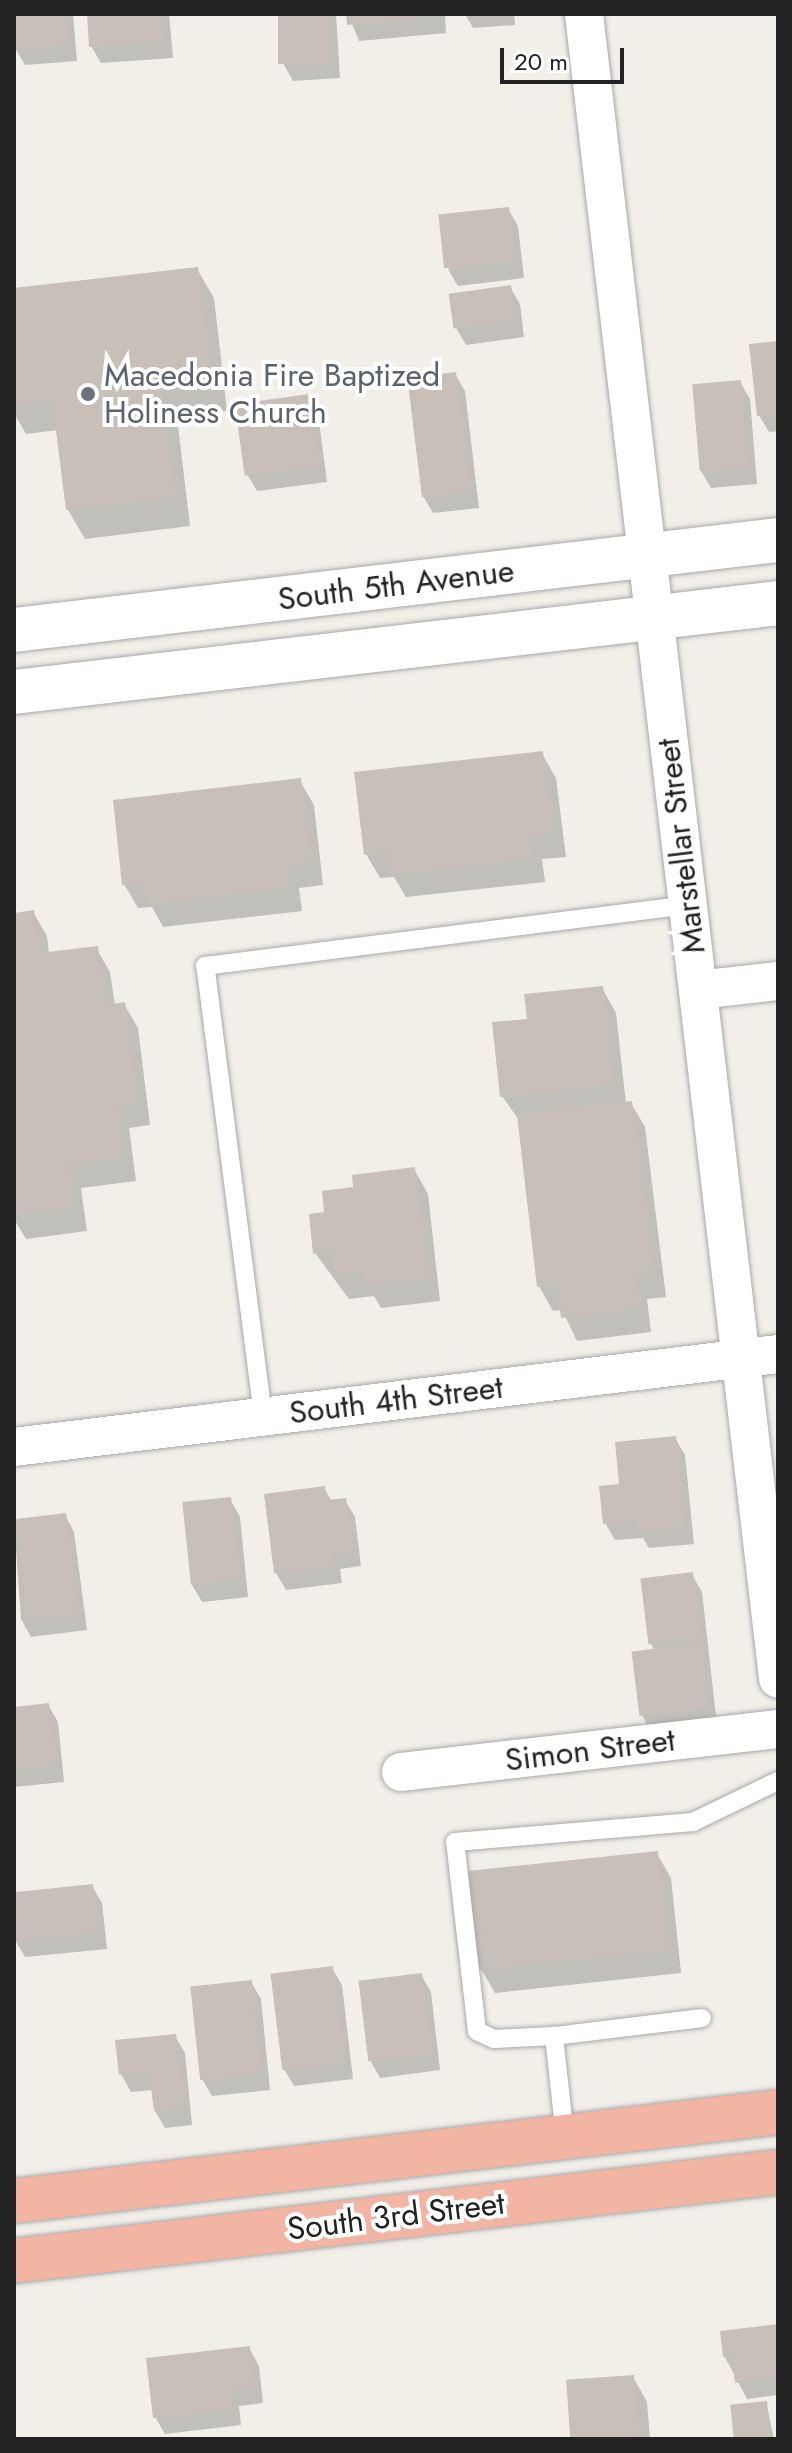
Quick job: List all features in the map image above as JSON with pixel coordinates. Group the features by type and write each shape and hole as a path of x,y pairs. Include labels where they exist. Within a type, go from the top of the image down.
{"highway":[{"name":"South 3rd Street","path":"14,2201 778,2112"},
{"name":"South 3rd Street","path":"14,2261 778,2172"}],"street":[{"name":"Marstellar Street","path":"584,14 778,1679"},
{"name":"South 5th Avenue","path":"14,630 778,540"},
{"name":"South 5th Avenue","path":"14,692 778,603"},
{"path":"698,990 778,981"},
{"name":"South 4th Street","path":"14,1447 778,1354"},
{"name":"Simon Street","path":"401,1772 778,1729"}],"lane":[{"path":"263,1416 205,966 688,905"},
{"path":"702,2018 554,2036 494,2039 477,2031 455,1842 693,1822 778,1781"},
{"path":"554,2036 565,2137"}],"building":[{"path":"14,14 66,14 69,44 14,49"},
{"path":"87,14 162,14 164,41 89,47"},
{"path":"278,14 329,14 329,64 278,64"},
{"path":"346,14 434,14 434,16 347,25"},
{"path":"509,207 515,261 444,268 438,214"},
{"name":"Macedonia Fire Baptized Holiness Church","path":"198,267 212,382 162,388 175,497 66,510 52,399 14,404 14,288"},
{"path":"511,285 516,320 453,328 449,294"},
{"path":"778,341 778,414 757,416 749,344"},
{"path":"456,372 471,491 422,497 407,378"},
{"path":"741,380 749,467 700,471 692,384"},
{"path":"309,394 319,465 245,476 235,404"},
{"path":"543,751 553,833 530,835 532,858 390,874 388,852 364,855 354,772"},
{"path":"301,778 311,861 287,864 289,887 148,904 145,882 122,885 113,800"},
{"path":"34,910 39,953 98,946 105,1005 125,1002 137,1101 117,1104 123,1157 68,1164 74,1207 14,1215 14,913"},
{"path":"603,986 613,1084 500,1097 492,1022 527,1019 524,994"},
{"path":"632,1101 654,1273 635,1275 639,1308 561,1318 557,1285 537,1287 517,1115"},
{"path":"415,1167 428,1277 365,1284 363,1272 333,1275 331,1252 313,1254 309,1214 324,1212 322,1191 353,1187 352,1175"},
{"path":"676,1436 685,1527 637,1532 636,1520 603,1524 599,1486 619,1484 615,1442"},
{"path":"325,1486 327,1500 346,1498 353,1549 332,1552 333,1566 274,1573 264,1494"},
{"path":"231,1497 240,1580 191,1585 182,1502"},
{"path":"66,1513 78,1613 27,1620 14,1519"},
{"path":"693,1572 701,1638 648,1644 640,1578"},
{"path":"701,1643 709,1708 639,1716 632,1652"},
{"path":"49,1703 56,1765 14,1769 14,1707"},
{"path":"658,1851 668,1949 478,1969 468,1871"},
{"path":"93,1884 98,1932 19,1940 14,1892"},
{"path":"333,1966 345,2062 282,2070 270,1974"},
{"path":"422,1973 432,2053 368,2061 358,1981"},
{"path":"252,1980 262,2073 200,2080 190,1986"},
{"path":"176,2034 184,2108 154,2111 149,2072 119,2075 115,2040"},
{"path":"778,2324 778,2377 735,2383 732,2357 723,2357 720,2331"},
{"path":"250,2346 254,2386 230,2389 233,2409 153,2418 146,2358"},
{"path":"634,2375 638,2439 570,2439 566,2380"},
{"path":"767,2401 771,2439 734,2439 730,2405"}],"place":[{"name":"Macedonia Fire Baptized Holiness Church","path":"88,394"}]}
